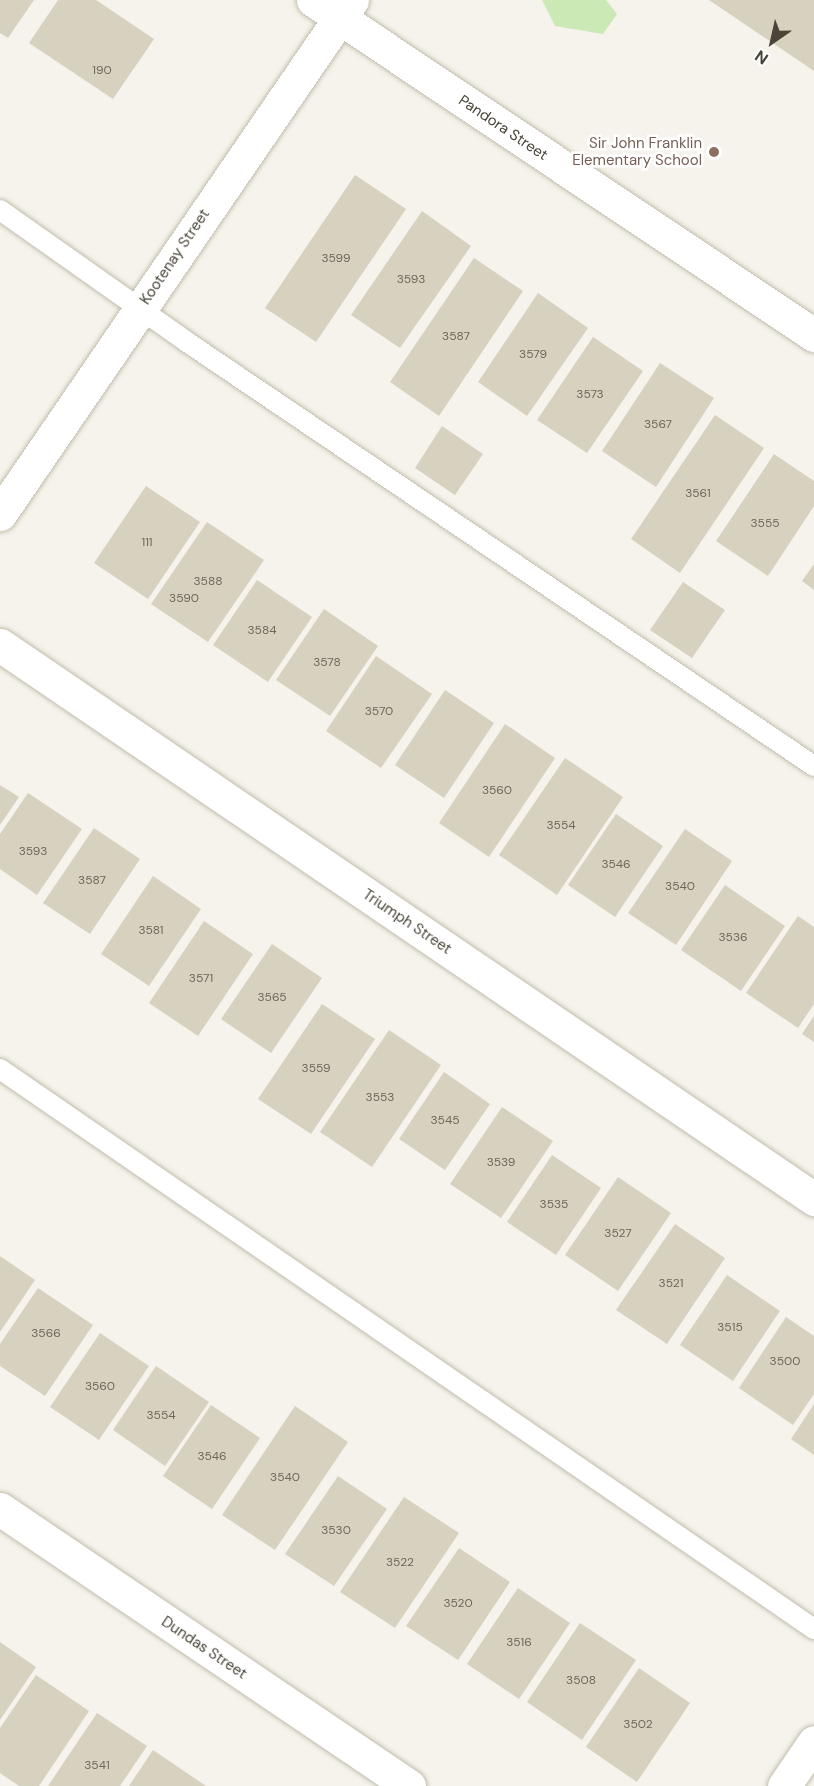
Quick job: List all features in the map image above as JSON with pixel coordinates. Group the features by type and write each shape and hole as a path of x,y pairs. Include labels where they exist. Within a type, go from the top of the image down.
{"street":[{"name":"Kootenay Street","path":"0,514 140,308 335,6"},
{"name":"Pandora Street","path":"335,6 814,335"},
{"name":"Triumph Street","path":"0,645 814,1199"},
{"name":"Dundas Street","path":"0,1509 409,1786"},
{"path":"784,1786 814,1742"}],"lane":[{"path":"0,210 140,308 814,766"},
{"path":"0,1069 814,1629"}],"green space":[{"path":"542,0 606,0 617,14 603,34 555,26"}],"building":[{"path":"0,0 34,0 8,38 0,33"},
{"path":"58,0 96,0 154,39 113,99 29,43"},
{"path":"709,0 814,0 814,71"},
{"path":"355,175 406,209 316,342 265,308"},
{"path":"422,211 471,246 400,348 351,315"},
{"path":"474,258 523,291 439,416 390,382"},
{"path":"538,293 588,328 527,416 478,382"},
{"path":"593,337 643,371 587,453 537,420"},
{"path":"660,363 714,398 656,487 602,451"},
{"path":"715,415 764,448 680,573 631,539"},
{"path":"442,426 483,454 455,495 415,468"},
{"path":"774,454 814,481 814,506 768,576 716,541"},
{"path":"146,486 200,522 148,599 94,563"},
{"path":"207,522 264,560 208,642 151,604"},
{"path":"814,564 814,590 802,581"},
{"path":"257,580 312,617 268,682 213,645"},
{"path":"683,582 725,610 692,658 650,630"},
{"path":"324,609 378,646 330,716 276,680"},
{"path":"376,656 432,694 381,768 326,731"},
{"path":"445,690 494,723 444,798 395,765"},
{"path":"505,724 555,758 489,857 439,823"},
{"path":"565,758 623,797 557,895 499,855"},
{"path":"0,785 19,797 0,825"},
{"path":"28,793 82,829 37,895 0,869 0,834"},
{"path":"616,814 663,846 615,917 568,885"},
{"path":"94,828 140,859 90,934 43,903"},
{"path":"685,829 732,861 676,945 628,913"},
{"path":"153,876 201,909 149,986 101,954"},
{"path":"725,885 785,926 741,991 681,950"},
{"path":"798,916 814,927 814,1004 798,1028 746,993"},
{"path":"204,921 253,954 198,1036 149,1003"},
{"path":"272,944 322,978 271,1053 221,1019"},
{"path":"322,1004 375,1039 311,1134 258,1099"},
{"path":"814,1016 814,1042 802,1034"},
{"path":"389,1030 441,1065 372,1167 320,1132"},
{"path":"444,1072 490,1104 445,1170 399,1139"},
{"path":"502,1107 553,1141 501,1218 450,1184"},
{"path":"552,1155 601,1188 556,1255 507,1222"},
{"path":"618,1177 671,1213 618,1291 565,1255"},
{"path":"675,1224 725,1258 667,1344 616,1310"},
{"path":"0,1256 35,1280 0,1332"},
{"path":"727,1275 780,1311 733,1381 680,1345"},
{"path":"38,1288 93,1325 45,1396 0,1366 0,1344"},
{"path":"786,1317 814,1336 814,1394 793,1425 739,1388"},
{"path":"100,1333 149,1366 99,1440 50,1407"},
{"path":"156,1366 209,1402 165,1466 113,1430"},
{"path":"814,1404 814,1455 791,1439"},
{"path":"211,1405 260,1438 212,1509 163,1476"},
{"path":"295,1406 348,1442 275,1550 222,1515"},
{"path":"338,1476 387,1509 334,1586 285,1554"},
{"path":"404,1497 459,1533 395,1628 340,1592"},
{"path":"459,1548 510,1582 458,1660 406,1626"},
{"path":"518,1588 570,1623 519,1699 467,1664"},
{"path":"580,1623 636,1660 582,1740 527,1702"},
{"path":"0,1642 36,1667 0,1720"},
{"path":"639,1668 690,1703 637,1782 586,1747"},
{"path":"36,1675 89,1711 39,1786 19,1786 0,1773 0,1728"},
{"path":"97,1713 147,1746 120,1786 48,1786"},
{"path":"153,1750 206,1786 129,1786"}],"place":[{"name":"Sir John Franklin Elementary School","path":"714,152"}]}
